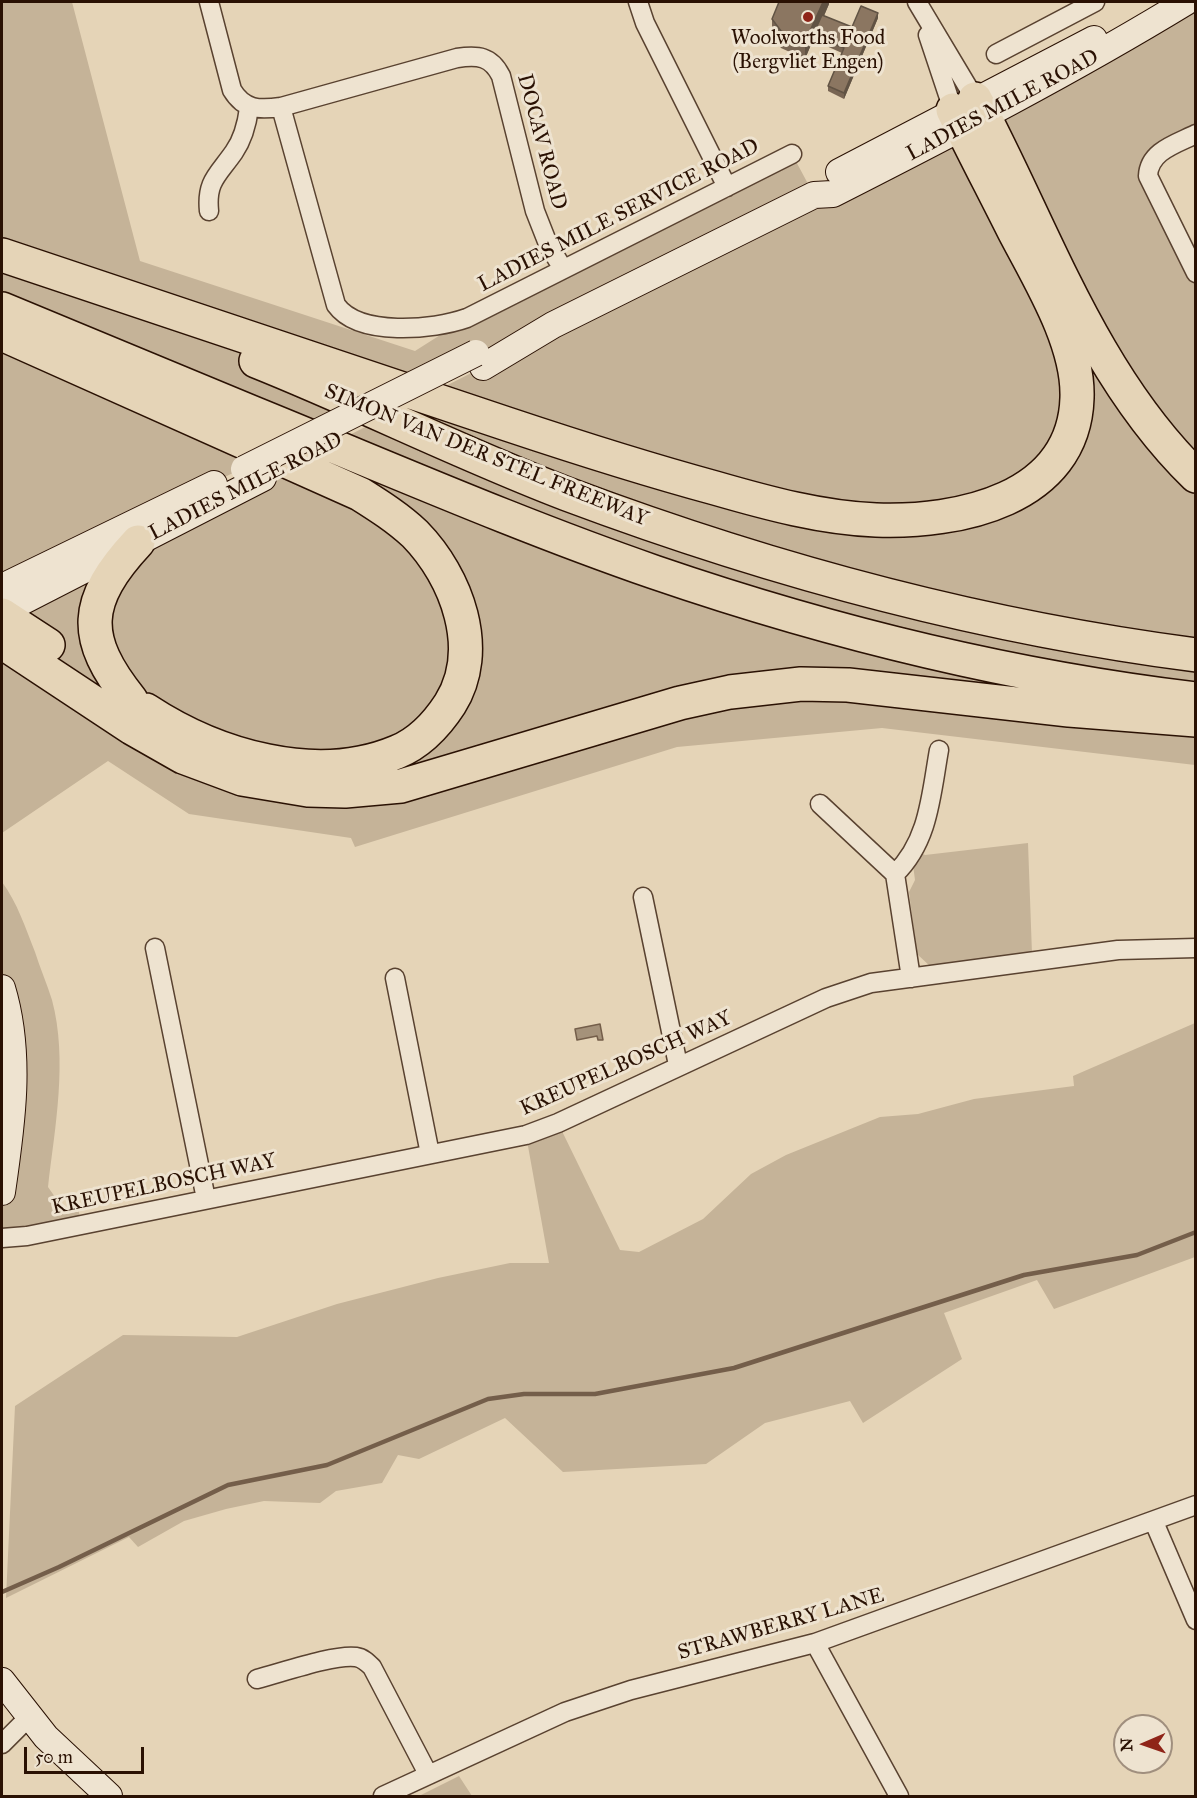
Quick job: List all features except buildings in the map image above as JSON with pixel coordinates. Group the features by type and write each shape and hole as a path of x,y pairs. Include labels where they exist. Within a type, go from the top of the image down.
{"highway":[{"path":"2,256 593,453 760,501 840,517 877,520 945,517 1000,503 1027,489 1051,466 1064,447 1073,422 1077,399 1075,370 1065,336 969,114"},
{"path":"969,114 1098,346 1149,424 1196,476"},
{"name":"SIMON VAN DER STEL FREEWAY","path":"2,256 359,404 565,493 665,529 822,579 930,606 1056,633 1196,655"},
{"path":"2,309 547,533 653,572 828,626 968,659 1060,678 1196,699"},
{"path":"2,334 360,494 391,514 432,554 454,595 466,634 465,665 457,692 442,717 423,736 373,761 342,766 310,766 238,753 182,731 131,700 2,614"},
{"path":"131,700 103,660 96,637 95,621 97,605 110,578 138,542"},
{"path":"2,642 132,728 183,757 242,779 308,790 345,791 401,786 430,780 680,703 730,692 801,684 848,685 1069,710 1196,720"}],"main road":[{"name":"LADIES MILE ROAD","path":"2,587 253,474 814,195 833,194 1166,2"},
{"name":"LADIES MILE ROAD","path":"969,114 1102,53 1186,2"},
{"name":"LADIES MILE ROAD","path":"2,614 138,542 253,474"},
{"path":"2,988 13,1042 14,1079 2,1192"},
{"path":"2,1680 29,1717 109,1797"}],"street":[{"path":"209,2 232,90 239,101 249,108 281,107"},
{"path":"638,2 645,24 727,187"},
{"path":"996,54 1095,2"},
{"path":"918,3 969,114"},
{"path":"918,3 969,114"},
{"name":"DOCAV ROAD","path":"281,107 457,58 478,56 487,58 495,65 501,76 542,231 563,269"},
{"name":"LADIES MILE SERVICE ROAD","path":"281,107 336,305 343,315 357,322 375,326 441,326 467,318 792,154"},
{"path":"209,211 207,195 210,184 242,138 249,108"},
{"path":"1196,134 1160,153 1148,168 1148,177 1196,273"},
{"path":"895,874 909,859 921,837 939,750"},
{"path":"820,804 895,874 911,978"},
{"path":"643,897 678,1065"},
{"path":"154,948 206,1199"},
{"name":"KREUPELBOSCH WAY","path":"2,1238 27,1236 526,1135 558,1123 678,1065 848,990 871,983 1118,950 1196,948"},
{"path":"395,978 430,1154"},
{"name":"STRAWBERRY LANE","path":"383,1797 428,1774 566,1712 631,1690 815,1643 1196,1505"},
{"path":"1154,1522 1196,1620"},
{"path":"815,1643 899,1797"},
{"path":"257,1679 335,1659 358,1657 365,1660 372,1667 428,1774"},
{"path":"2,1744 29,1717"}],"shaded area":[{"path":"2,2 72,2 140,261 415,351 467,318 792,154 814,195 826,180 860,160 1166,2 1195,2 1195,134 1148,168 1195,273 1195,765 882,728 677,747 355,847 351,838 189,814 108,761 2,833 2,612 483,367 548,327 476,353 2,587"},
{"path":"1028,843 1032,954 931,967 917,954 909,892 915,880 913,865 919,852 925,855"},
{"path":"2,882 17,907 28,934 52,1000 57,1023 59,1093 48,1187 64,1210 78,1207 81,1224 2,1238"},
{"path":"1195,1023 1195,1257 1054,1309 1037,1280 944,1313 962,1359 863,1423 850,1401 765,1423 706,1464 563,1472 505,1418 419,1459 398,1455 382,1483 336,1491 320,1503 264,1501 226,1509 184,1521 138,1547 129,1537 6,1598 15,1406 123,1335 237,1337 337,1304 438,1278 510,1263 549,1263 526,1135 558,1123 620,1250 639,1252 703,1219 751,1174 786,1155 880,1117 918,1114 974,1099 1074,1086 1073,1076"},
{"path":"600,1024 603,1040 598,1040 597,1036 577,1040 575,1029"},
{"path":"459,1776 472,1796 419,1796"}],"waterway":[{"path":"2,1592 228,1485 327,1465 488,1399 524,1394 595,1394 734,1368 1024,1275 1137,1255 1196,1232"}],"place":[{"name":"Woolworths Food (Bergvliet Engen)","path":"808,17"}]}
